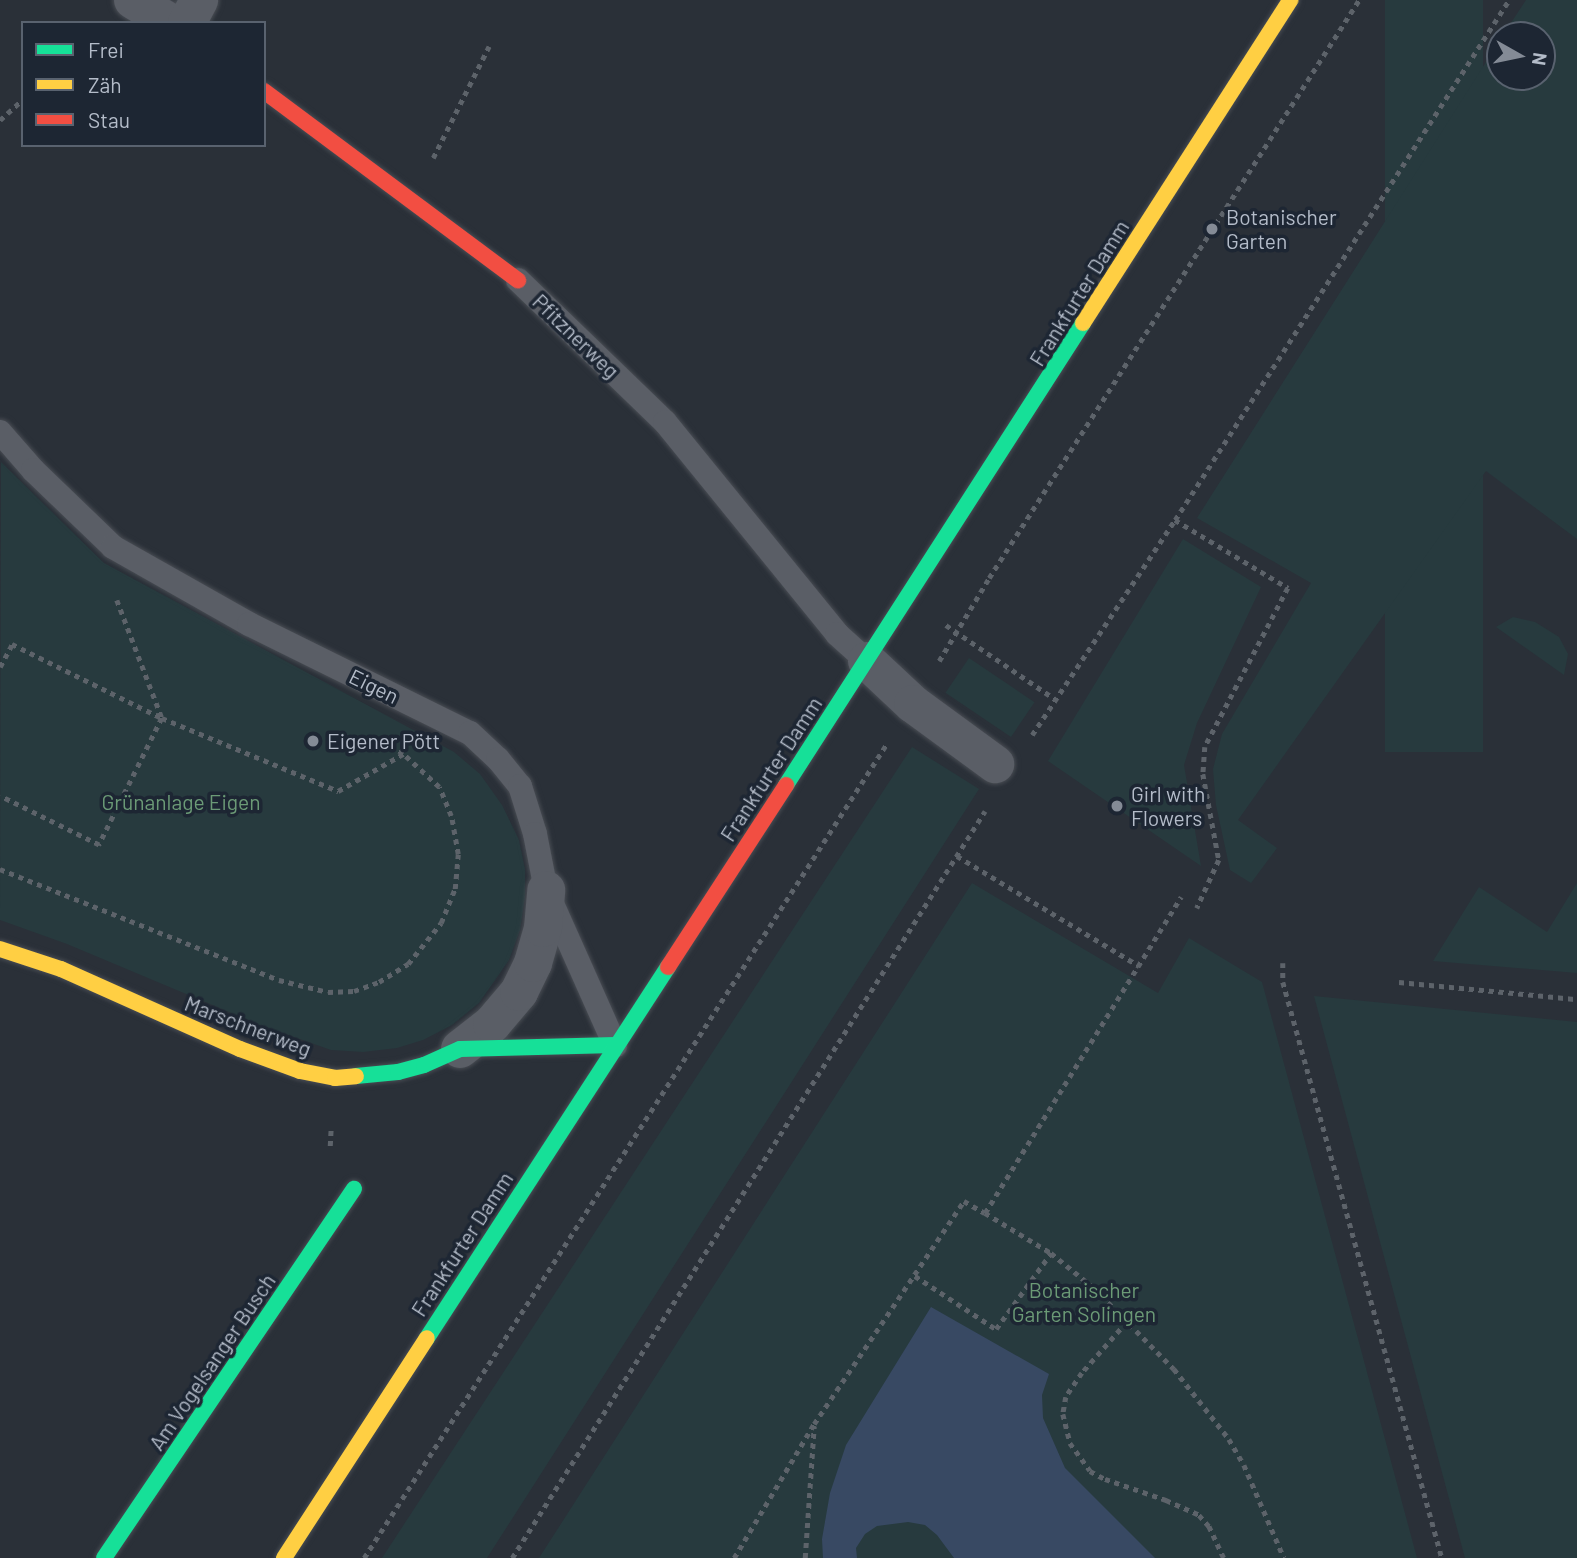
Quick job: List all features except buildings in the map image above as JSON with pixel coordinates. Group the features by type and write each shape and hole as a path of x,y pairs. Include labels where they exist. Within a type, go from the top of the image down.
{"main road":[{"name":"Frankfurter Damm","path":"284,1558 867,661 1290,0"},
{"name":"Pfitznerweg","path":"266,93 518,280"},
{"name":"Marschnerweg","path":"0,949 61,969 240,1049 300,1071 335,1078 398,1072 424,1065 460,1049 615,1045"},
{"name":"Am Vogelsanger Busch","path":"104,1558 354,1189"}],"street":[{"path":"133,0 169,21"},
{"path":"188,21 199,0"},
{"path":"867,661 913,704 1010,755"},
{"path":"460,1049 492,1024 519,992 533,963 543,928 546,891"}],"lane":[{"name":"Pfitznerweg","path":"518,280 665,422 837,634 867,661"},
{"name":"Eigen","path":"0,432 33,470 113,547 249,624 470,733 498,759 520,786 535,834 546,891 615,1045"}],"path":[{"path":"1055,699 957,632 1359,0"},
{"path":"1010,755 1055,699 1175,520 1509,0"},
{"path":"410,202 489,47"},
{"path":"0,120 21,101"},
{"path":"1175,520 1288,588 1205,747 1203,774 1219,860 1197,908"},
{"path":"0,796 99,845 162,718 104,563 113,547"},
{"path":"0,667 12,644 162,718 338,790 403,754"},
{"path":"364,1558 913,704"},
{"path":"0,869 279,980 328,992 354,991 379,982 408,964 441,923 455,889 458,854 451,816 439,787 403,754 380,739"},
{"path":"512,1558 987,809"},
{"path":"957,856 1139,966"},
{"path":"985,1213 1181,897"},
{"path":"1283,963 1283,982 1442,1558"},
{"path":"1399,982 1577,999"},
{"path":"734,1558 814,1424 964,1201 1051,1253 1094,1288 1174,1369 1229,1439 1244,1465 1284,1558"},
{"path":"915,1276 996,1329 1051,1253"},
{"path":"1127,1322 1082,1373 1066,1397 1063,1413 1070,1443 1090,1471 1199,1515 1209,1527 1224,1558"},
{"path":"804,1558 814,1424"}],"green space":[{"path":"1385,0 1483,0 1483,752 1385,752"},
{"path":"1526,0 1577,0 1577,539 1486,471 1238,820 1277,848 1251,883 1230,870 1216,805 1213,769 1222,734 1311,583 1197,518 1486,62 1486,91 1556,91 1556,21 1512,21"},
{"name":"Grünanlage Eigen","path":"1,462 104,563 454,752 480,774 502,805 519,840 525,869 525,898 520,930 509,960 479,1003 452,1025 423,1040 397,1048 363,1052 331,1050 260,1025 67,944 0,920"},
{"path":"1183,539 1261,587 1197,723 1184,765 1201,866 1048,761"},
{"path":"1513,617 1535,622 1559,637 1568,654 1564,675 1496,627"},
{"path":"969,658 1034,702 1011,737 946,693"},
{"path":"912,747 979,789 487,1558 382,1558"},
{"name":"Botanischer Garten Solingen","path":"972,883 1158,993 1189,938 1262,982 1417,1558 539,1558"},
{"path":"1577,883 1577,973 1433,961 1479,887 1547,932"},
{"path":"1314,996 1577,1022 1577,1558 1465,1558"}],"water":[{"path":"931,1307 1049,1374 1042,1395 1043,1418 1065,1468 1155,1558 954,1558 937,1535 925,1525 908,1522 877,1526 865,1534 856,1548 857,1558 823,1558 822,1539 830,1493 846,1445"}],"traffic: fast":[{"path":"786,785 1083,323"},
{"path":"427,1338 668,967"},
{"path":"356,1076 398,1072 424,1065 460,1049 615,1045"},
{"path":"104,1558 354,1189"}],"traffic: slow":[{"path":"1083,323 1290,0"},
{"path":"0,949 61,969 240,1049 300,1071 335,1078 356,1076"},
{"path":"284,1558 427,1338"}],"traffic: jam":[{"path":"266,92 518,280"},
{"path":"668,967 786,785"}],"place":[{"name":"Botanischer Garten","path":"1212,229"},
{"name":"Eigener Pött","path":"313,741"},
{"name":"Girl with Flowers","path":"1117,806"}]}
